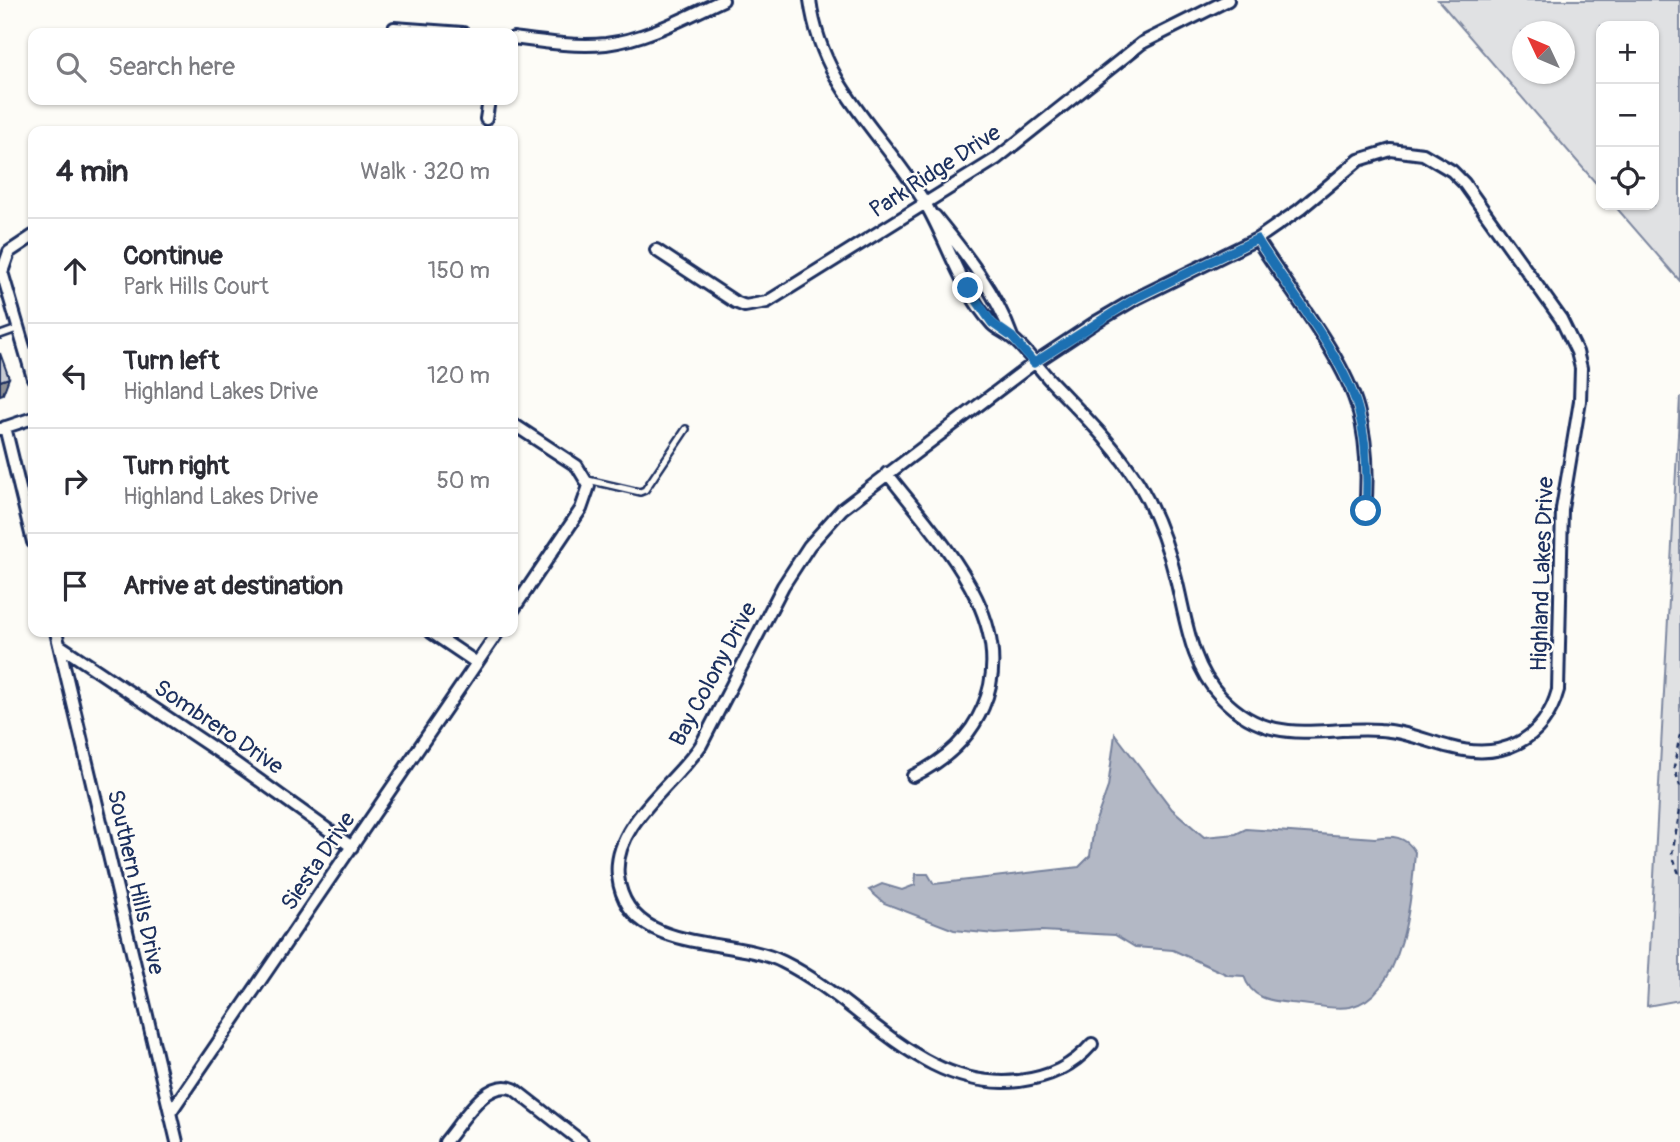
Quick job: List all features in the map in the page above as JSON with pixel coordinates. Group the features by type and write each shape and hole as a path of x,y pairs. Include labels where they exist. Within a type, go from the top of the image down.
{"street":[{"path":"518,38 573,44 609,43 643,35 723,0"},
{"name":"Highland Lakes Drive","path":"810,0 822,51 837,83 925,203 964,250 1012,337"},
{"name":"Park Ridge Drive","path":"656,250 735,302 756,306 1011,148 1142,43 1228,0"},
{"path":"486,119 488,105"},
{"name":"Highland Lakes Drive","path":"925,203 951,261 992,323 1012,337 1034,363 1102,435 1139,485 1165,541 1200,667 1220,696 1233,708 1264,726 1296,734 1382,730 1451,748 1483,752 1513,746 1526,740 1547,719 1558,690 1562,509 1581,385 1581,368 1571,335 1464,183 1452,171 1423,154 1391,150 1359,160 1299,210 1257,239 1136,298 1034,363"},
{"path":"28,239 5,251 3,264 3,280 28,363"},
{"path":"1257,239 1353,392 1364,444 1366,511"},
{"path":"968,288 982,280"},
{"name":"Bay Colony Drive","path":"1034,363 842,509 795,566 701,745 688,764 633,824 623,840 618,858 622,893 630,909 655,930 671,937 747,948 785,962 923,1060 957,1076 993,1082 1043,1076 1071,1065 1092,1044"},
{"path":"28,420 2,428 28,524"},
{"path":"518,427 577,466 588,480 581,509 518,603"},
{"path":"887,473 972,587 988,620 993,653 991,685 973,727 945,757 913,776"},
{"name":"Southern Hills Drive","path":"57,637 177,1142"},
{"path":"438,637 477,663"},
{"name":"Siesta Drive","path":"170,1113 495,637"},
{"name":"Sombrero Drive","path":"59,645 228,758 352,847"},
{"path":"445,1142 493,1088 509,1087 582,1142"}],"lane":[{"path":"0,335 17,329"},
{"path":"588,480 640,492 645,490 686,429"}],"path":[{"path":"1680,734 1674,766 1680,786"},
{"path":"1680,810 1672,854 1680,877"}],"shaded area":[{"path":"1438,0 1680,0 1680,281 1618,210 1659,210 1659,21 1596,21 1596,183"},
{"path":"1680,397 1680,1000 1647,1006"},
{"path":"1115,734 1172,809 1204,837 1236,834 1246,829 1393,837 1407,843 1415,852 1407,917 1402,942 1383,984 1368,999 1350,1007 1275,1001 1256,994 1244,976 1228,975 1173,950 1135,947 1115,935 1041,931 995,934 954,930 884,903 869,890 882,884 902,890 915,885 916,874 928,874 934,884 1079,867 1090,856 1094,826 1108,787"}],"building":[{"path":"0,353 9,378 0,381"}],"route":[{"path":"968,288 992,323 1001,332 1012,337 1034,363 1096,321 1136,298 1257,239 1353,392 1364,444 1366,511"}]}
